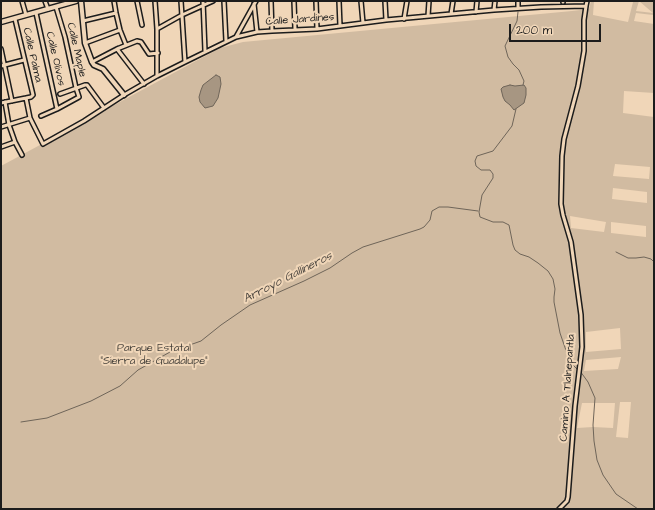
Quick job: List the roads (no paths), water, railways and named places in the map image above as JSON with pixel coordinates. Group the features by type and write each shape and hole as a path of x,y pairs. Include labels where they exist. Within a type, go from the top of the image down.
{"street":[{"name":"Calle Palma","path":"22,1 26,15"},
{"path":"45,1 48,9"},
{"path":"1,22 75,1"},
{"path":"81,1 85,43 92,62 103,69 124,95"},
{"path":"114,1 120,30 126,45"},
{"path":"137,1 142,24"},
{"path":"155,1 158,53 157,76"},
{"path":"181,1 185,62"},
{"path":"157,29 203,3 213,1"},
{"path":"224,1 226,41"},
{"path":"272,1 272,31"},
{"path":"294,1 294,30"},
{"path":"316,1 317,28"},
{"path":"339,1 340,26"},
{"path":"362,1 363,23"},
{"path":"385,1 386,20"},
{"path":"404,19 407,1"},
{"path":"428,16 429,1"},
{"path":"451,14 453,1"},
{"path":"476,12 477,1"},
{"path":"494,10 495,1"},
{"path":"518,1 518,8"},
{"path":"541,7 542,1"},
{"name":"Camino A Tlalnepantla","path":"559,509 567,501 568,497 575,406 582,347 580,315 571,242 561,204 562,156 564,139 578,86 584,51 584,20 587,1"},
{"path":"255,2 257,32"},
{"path":"236,37 255,2"},
{"path":"203,3 205,52"},
{"name":"Calle Jardines","path":"42,144 84,121 157,76 236,37 257,32 340,26 386,20 494,10 586,6"},
{"name":"Calle Maple","path":"56,7 65,37 79,97 57,109"},
{"name":"Calle Olivos","path":"36,13 57,109"},
{"path":"82,21 116,13"},
{"name":"Calle Palma","path":"14,19 32,96 26,98 30,118 42,144"},
{"path":"85,43 120,30"},
{"path":"92,62 117,49 137,41 139,41 149,54 158,53"},
{"path":"1,49 3,65 12,101"},
{"path":"117,49 144,84"},
{"path":"3,65 24,60"},
{"path":"60,94 85,84 104,108"},
{"path":"22,155 15,142 3,102 26,98"},
{"path":"41,116 57,109"},
{"path":"1,127 30,118"},
{"path":"1,147 15,142"}],"waterway":[{"path":"518,12 517,21 505,46 508,57 519,70 524,81 523,85"},
{"path":"516,109 512,126 493,151 477,156 475,161 476,166 481,170 490,170 493,174 493,178 482,195 479,212 480,217 493,222 503,222 509,225 515,250 520,254 529,257 548,271 553,279 555,289 554,302 560,333 570,362 577,369"},
{"name":"Arroyo Gallineros","path":"21,422 47,418 91,401 120,386 138,370 170,352 201,341 250,305 330,268 363,247 424,227 430,220 432,211 439,207 478,211"},
{"path":"616,252 628,258 644,257 651,259 654,262"},
{"path":"580,371 588,382 595,398 593,425 594,441 597,460 603,475 616,494 638,509"}],"park label":[{"name":"Parque Estatal \"Sierra de Guadalupe\"","path":"154,355"}]}
